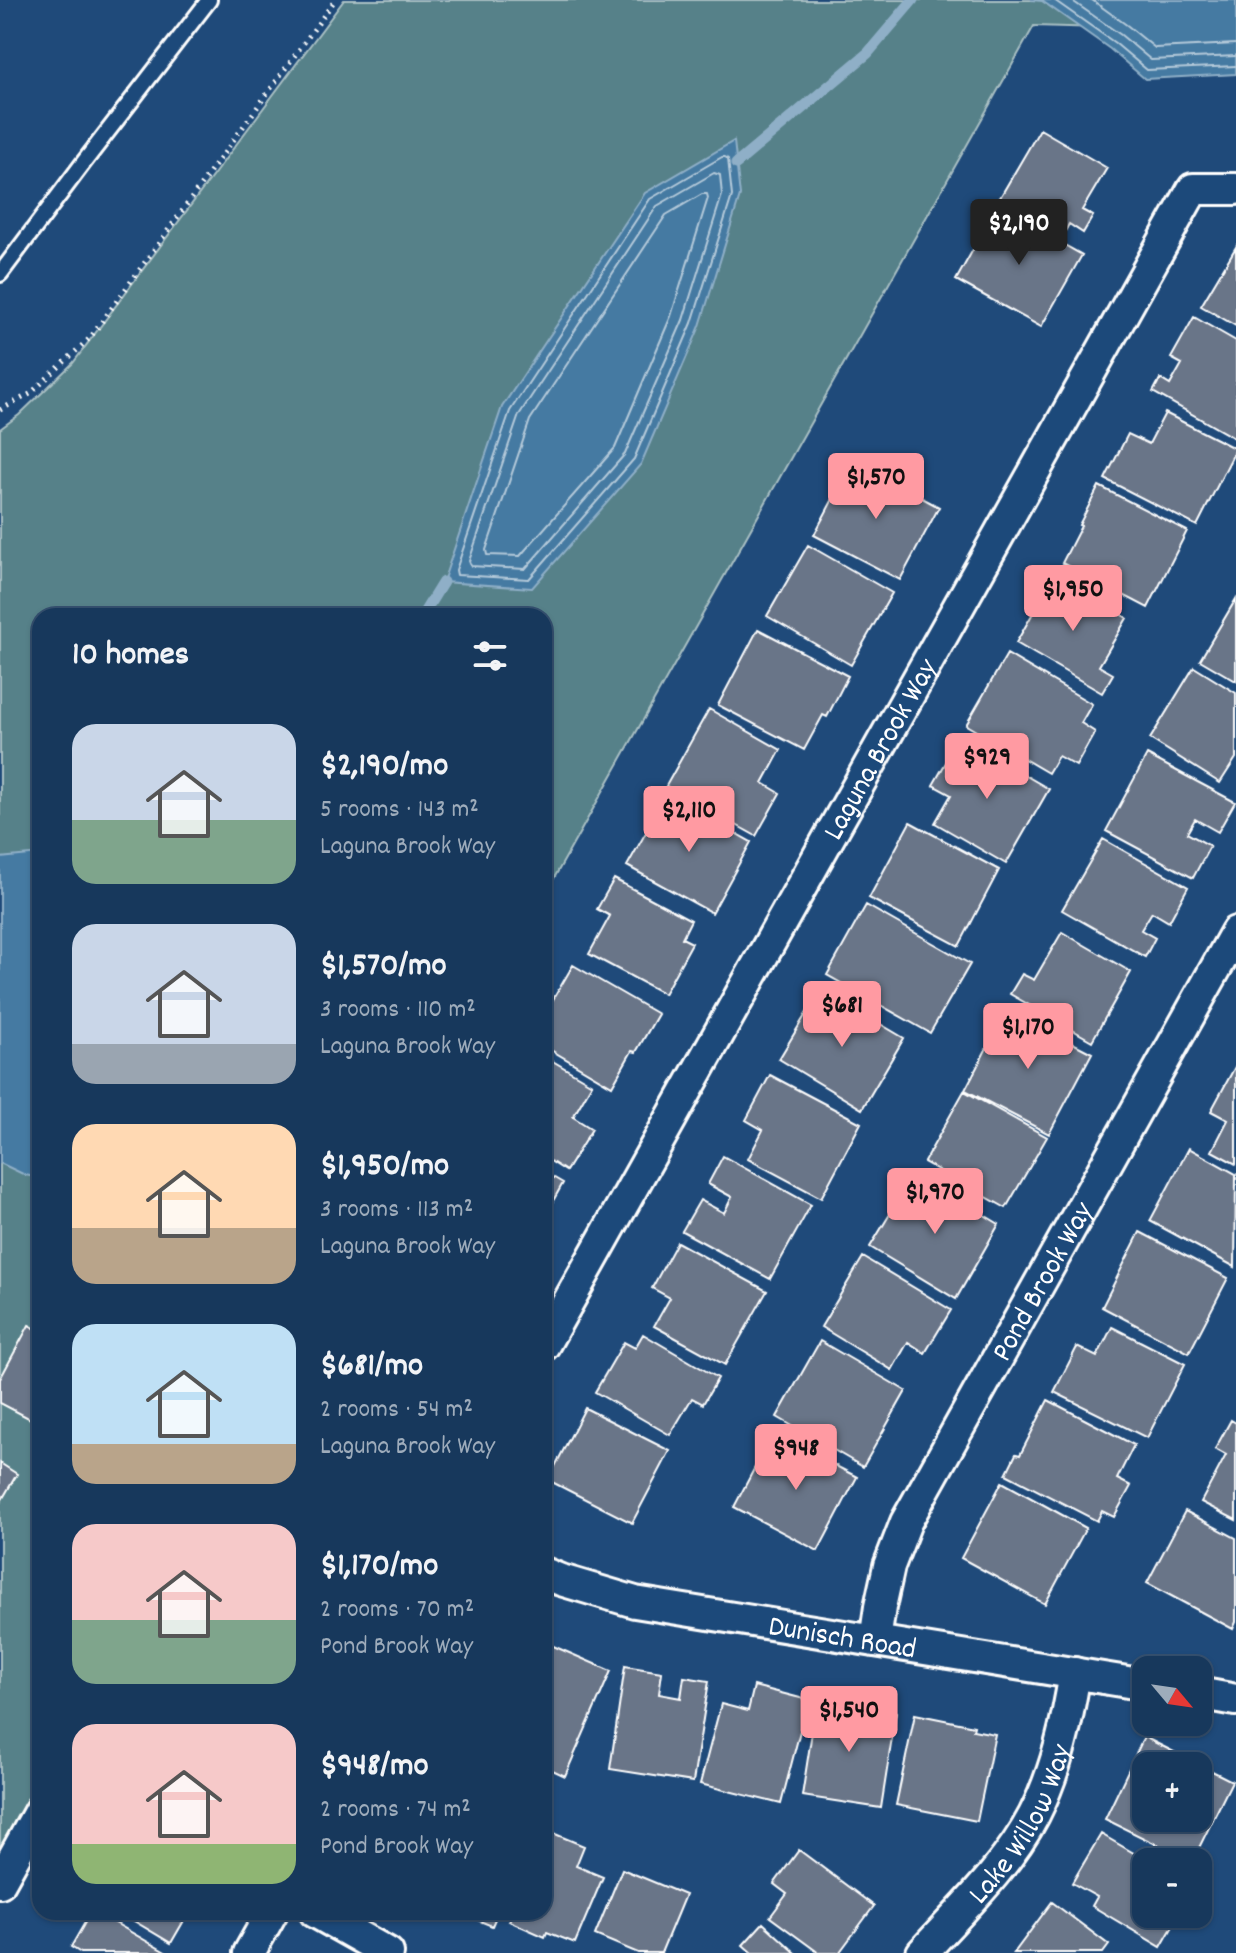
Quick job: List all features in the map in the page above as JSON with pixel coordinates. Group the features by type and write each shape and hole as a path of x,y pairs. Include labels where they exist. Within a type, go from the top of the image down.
{"street":[{"name":"Laguna Brook Way","path":"552,1331 1193,189 1236,189"},
{"name":"Pond Brook Way","path":"875,1641 889,1566 906,1522 1236,932"},
{"name":"Dunisch Road","path":"552,1576 635,1602 1132,1683"},
{"name":"Lake Willow Way","path":"922,1953 1001,1865 1033,1816 1057,1762 1075,1673"},
{"path":"1212,1696 1236,1700"},
{"path":"0,1882 32,1824"},
{"path":"249,1953 268,1920"},
{"path":"329,1920 388,1953"}],"lane":[{"path":"0,274 209,0"}],"path":[{"path":"0,410 30,394 90,338 335,0"}],"green space":[{"path":"344,0 1236,0 1236,32 1034,26 552,882 552,608 32,608 32,1797 0,1853 0,429 73,363"}],"water":[{"path":"1031,0 1236,0 1236,74 1145,79 1110,49 1042,1"},
{"path":"734,141 740,196 700,326 641,464 532,588 443,582 502,407 645,193"},
{"path":"32,855 32,1176 0,1163 0,858"}],"building":[{"path":"1040,129 1107,168 1082,210 1093,216 1083,233 1069,224 1061,239 998,201"},
{"path":"997,207 1082,255 1041,327 956,280"},
{"path":"1236,247 1236,326 1201,306"},
{"path":"1194,317 1236,341 1236,439 1153,392 1160,379 1170,385 1182,364 1171,358"},
{"path":"1165,413 1236,449 1197,526 1105,479 1128,434 1149,444"},
{"path":"853,461 939,507 900,580 814,535"},
{"path":"1099,486 1187,531 1148,608 1062,563"},
{"path":"808,545 892,593 851,665 767,616"},
{"path":"1054,576 1127,618 1099,666 1113,674 1102,693 1016,643"},
{"path":"1236,599 1236,681 1200,660"},
{"path":"758,629 848,676 827,717 823,715 804,750 718,705"},
{"path":"1007,654 1092,704 1081,723 1095,732 1076,766 1058,756 1048,773 966,725"},
{"path":"1194,667 1236,693 1236,758 1220,783 1150,739"},
{"path":"709,709 781,750 763,783 780,793 756,836 666,786"},
{"path":"960,738 1049,789 1006,864 935,823 951,795 933,785"},
{"path":"1147,755 1235,802 1218,832 1195,819 1187,833 1210,846 1193,878 1106,831"},
{"path":"667,795 751,842 712,913 627,866"},
{"path":"910,822 999,870 959,946 869,898"},
{"path":"1103,839 1188,887 1169,922 1152,912 1141,930 1155,938 1145,957 1062,910"},
{"path":"614,879 691,920 682,938 692,943 664,994 589,954 610,916 597,909"},
{"path":"866,905 970,964 930,1033 827,975"},
{"path":"1062,932 1131,972 1092,1041 1010,994 1022,974 1034,980"},
{"path":"573,965 658,1014 612,1086 552,1051 552,1001"},
{"path":"821,989 904,1038 862,1109 779,1059"},
{"path":"1007,1009 1092,1053 1049,1134 965,1090"},
{"path":"552,1061 592,1084 573,1117 592,1129 566,1171 552,1162"},
{"path":"1236,1065 1236,1164 1212,1151 1228,1120 1211,1111"},
{"path":"770,1075 861,1123 821,1198 748,1159 763,1130 746,1120"},
{"path":"964,1091 1047,1137 1006,1208 924,1162"},
{"path":"1189,1148 1236,1174 1235,1267 1150,1221"},
{"path":"723,1156 811,1205 770,1279 682,1231 700,1200 724,1213 732,1197 708,1184"},
{"path":"915,1173 999,1224 956,1299 870,1247"},
{"path":"552,1177 563,1183 552,1203"},
{"path":"1140,1232 1228,1278 1189,1353 1102,1307"},
{"path":"677,1242 767,1291 725,1365 654,1326 670,1298 652,1288"},
{"path":"863,1257 951,1310 925,1353 908,1342 892,1370 821,1327"},
{"path":"29,1325 32,1327 32,1420 0,1403 0,1379"},
{"path":"1112,1327 1185,1364 1147,1438 1054,1392 1077,1347 1097,1357"},
{"path":"643,1334 718,1378 703,1404 692,1398 670,1435 595,1392 624,1342 635,1348"},
{"path":"820,1341 906,1391 863,1467 777,1417"},
{"path":"1048,1400 1134,1445 1117,1479 1131,1486 1114,1517 1102,1511 1097,1521 1006,1474 1016,1454 1020,1455"},
{"path":"585,1408 670,1451 632,1523 552,1482 552,1472"},
{"path":"1231,1420 1236,1423 1236,1520 1201,1502 1226,1455 1215,1449"},
{"path":"773,1433 857,1477 818,1551 734,1507"},
{"path":"0,1463 17,1474 0,1503"},
{"path":"1002,1482 1086,1528 1045,1604 961,1558"},
{"path":"1185,1511 1236,1538 1236,1622 1233,1629 1147,1583"},
{"path":"552,1645 611,1671 565,1776 552,1770"},
{"path":"625,1666 662,1672 659,1694 681,1698 684,1677 709,1681 693,1782 610,1769"},
{"path":"754,1686 808,1700 781,1804 700,1784 721,1704 748,1711"},
{"path":"817,1700 896,1712 881,1808 802,1796"},
{"path":"915,1714 974,1726 973,1730 995,1734 977,1821 896,1805"},
{"path":"1144,1737 1174,1752 1137,1752"},
{"path":"1132,1762 1132,1832 1207,1832 1199,1848 1164,1848 1105,1819"},
{"path":"1212,1771 1232,1781 1212,1822"},
{"path":"552,1833 584,1846 576,1866 603,1877 575,1943 547,1932 545,1937 509,1921 552,1920"},
{"path":"1101,1834 1132,1852 1132,1928 1172,1928 1161,1947 1092,1906 1097,1897 1072,1883"},
{"path":"799,1850 874,1906 839,1953 819,1953 770,1917 787,1894 774,1884"},
{"path":"622,1869 685,1895 661,1953 638,1953 595,1935"},
{"path":"1052,1902 1109,1945 1103,1953 1014,1953"},
{"path":"86,1920 110,1920 167,1953 81,1953 71,1947"},
{"path":"132,1920 184,1920 171,1943"},
{"path":"477,1920 495,1920 492,1926"},
{"path":"763,1923 796,1953 752,1953 743,1945"}],"waterway":[{"path":"736,164 868,53 913,0"},
{"path":"427,608 443,582"}]}
